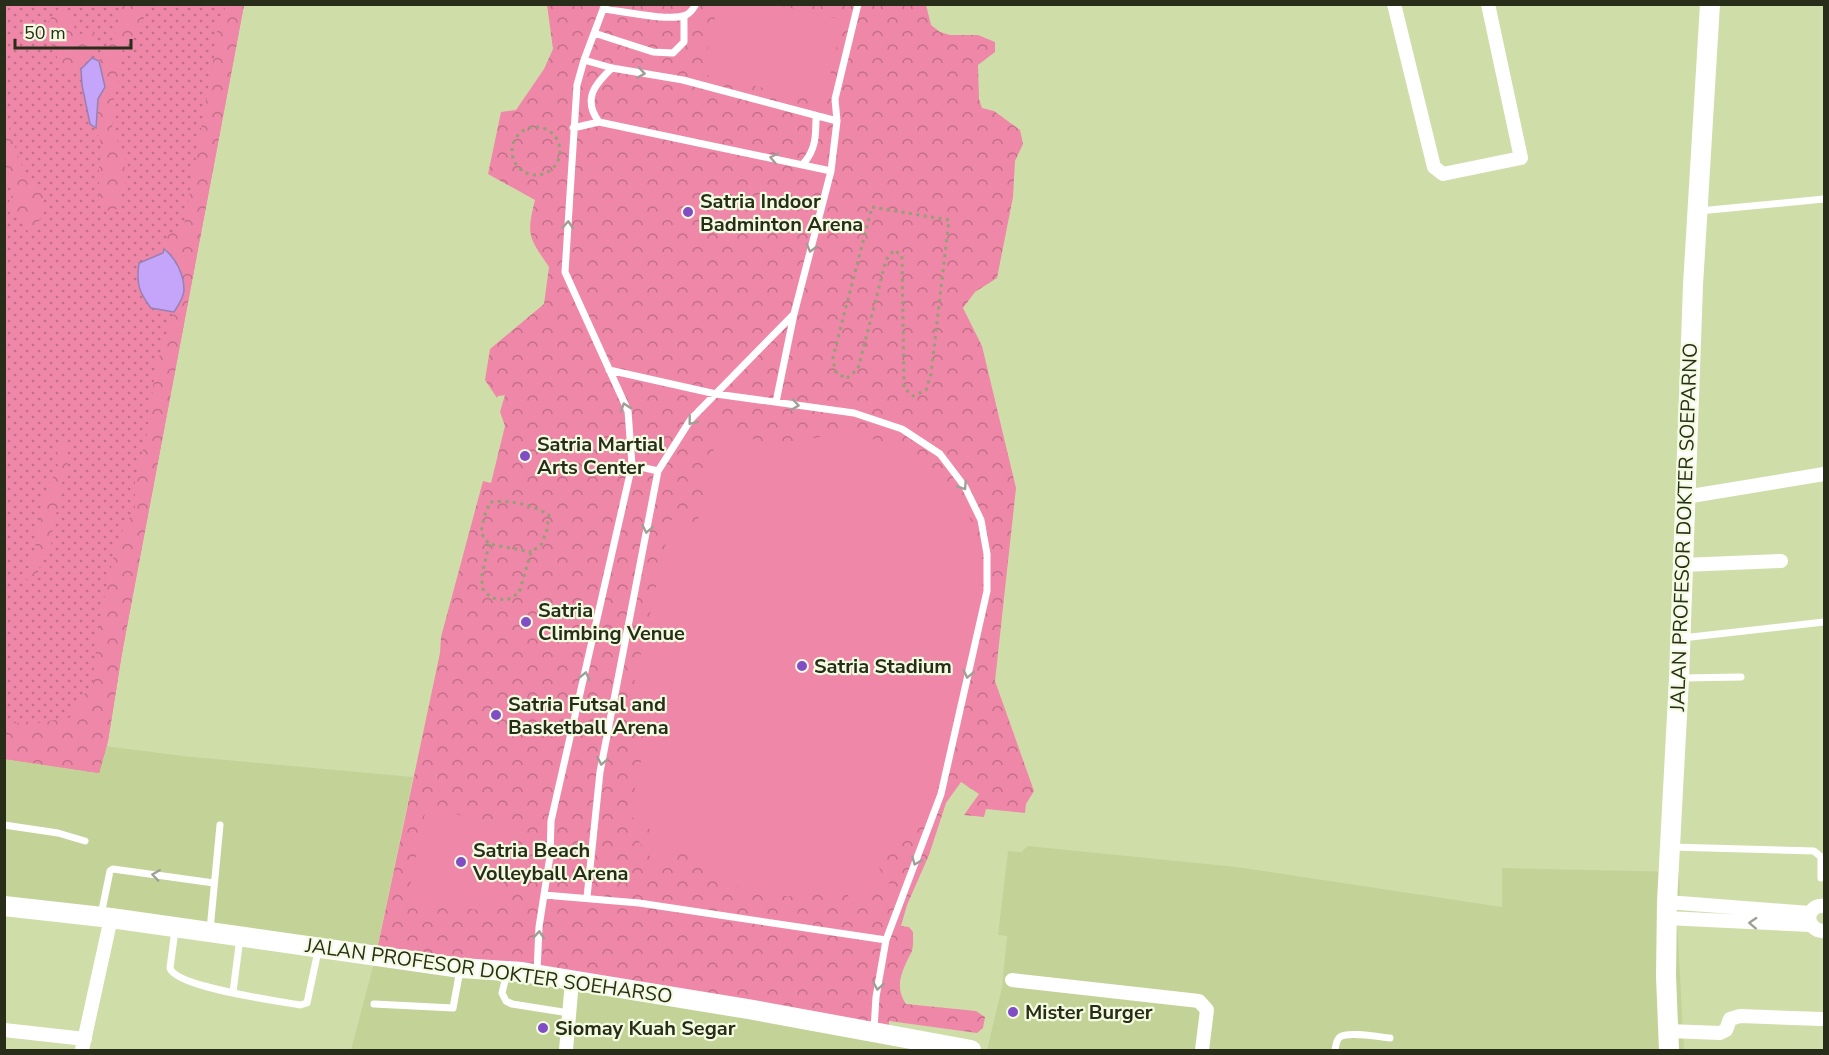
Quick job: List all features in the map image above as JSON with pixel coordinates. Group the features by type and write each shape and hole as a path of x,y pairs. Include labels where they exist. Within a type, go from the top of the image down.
{"street":[{"path":"1394,4 1434,167 1443,174 1521,158 1488,4"},
{"name":"JALAN PROFESOR DOKTER SOEPARNO","path":"1669,1041 1667,910 1679,678 1697,211 1710,4"},
{"path":"1685,497 1824,474"},
{"path":"1682,565 1781,561"},
{"name":"JALAN PROFESOR DOKTER SOEHARSO","path":"4,906 106,917 461,968 537,975 726,1005 873,1032 950,1049 971,1050"},
{"path":"1667,910 1815,923 1818,906 1824,906"},
{"path":"4,1030 84,1045 106,917"},
{"path":"1012,980 1199,1001 1206,1010 1202,1050"},
{"path":"566,1050 572,981"},
{"path":"1669,1041 1720,1033 1726,1029 1730,1019 1740,1016 1821,1019"}],"lane":[{"path":"537,975 539,927 550,856 551,821 632,465 628,411 565,272 577,85 604,7 645,15 684,16 696,4"},
{"path":"776,402 794,314 831,171 837,121 836,99 858,4"},
{"path":"594,33 653,52 673,52 684,42 684,16"},
{"path":"584,60 612,68 683,80 837,121"},
{"path":"600,122 592,105 592,94 596,82 612,68"},
{"path":"803,165 814,147 816,116"},
{"path":"573,128 600,122 831,171"},
{"path":"1697,211 1824,199"},
{"path":"587,897 600,772 658,471 691,419 794,314"},
{"path":"609,370 716,394 854,413 902,429 940,454 965,487 981,520 987,554 987,591 941,794 886,940 876,997 873,1032"},
{"path":"632,465 658,471"},
{"path":"1680,639 1824,622"},
{"path":"1679,678 1741,677"},
{"path":"4,825 58,833 85,841"},
{"path":"210,933 220,825"},
{"path":"1670,847 1814,851 1821,857 1821,878"},
{"path":"106,917 112,869 214,883"},
{"path":"544,895 587,897 886,940"},
{"path":"176,927 170,972 175,976 199,986 304,1005 307,1003 319,948"},
{"path":"233,992 240,937"},
{"path":"375,1004 453,1008 461,968"},
{"path":"507,971 502,993 506,1001 512,1004 569,1013"},
{"path":"1335,1050 1336,1042 1341,1036 1348,1034 1390,1038"}],"path":[{"path":"532,127 554,134 560,147 558,162 550,171 540,176 526,174 518,168 512,152 517,136 532,127"},
{"path":"872,207 949,220 931,374 926,390 913,396 904,388 902,256 894,250 886,260 858,369 846,379 835,371 833,357 872,207"},
{"path":"489,544 482,575 482,588 490,597 507,600 519,593 531,552 541,545 547,530 549,514 536,507 502,501 490,502 481,533 489,544 531,552"}],"shaded area":[{"path":"92,58 99,61 105,87 98,99 96,128 90,124 81,69"},
{"path":"164,249 176,262 184,284 183,296 174,312 151,308 138,282 139,263 163,253"},
{"path":"105,746 183,756 413,777 376,954 987,1050 351,1050 376,955 5,903 5,759 99,772"},
{"path":"1028,846 1237,867 1502,907 1502,868 1679,872 1680,897 1677,920 1684,1050 987,1050 1002,987 1007,936 998,935 1008,851 1021,852"}],"green space":[{"path":"5,5 244,5 122,653 108,741 99,773 5,759"},
{"path":"121,5 150,5 118,58 119,78 114,97 112,126 125,161 124,187 117,209 106,211 99,194 99,168 103,150 96,128 98,99 105,87 99,61 115,37"},
{"path":"226,5 244,5 122,653 108,741 99,773 5,759 5,723 38,723 72,717 74,702 93,687 105,593 118,539 135,508 135,481 148,430 155,370 178,305 172,255 164,249 167,236 184,225 218,34 215,25 221,19"},
{"path":"547,5 926,5 931,25 940,32 950,35 978,35 995,42 995,52 978,65 979,99 982,108 994,111 1020,130 1023,144 1015,161 1013,197 997,278 975,292 963,308 982,346 1016,488 995,681 1034,791 1026,804 1025,813 986,809 984,817 964,815 979,794 961,782 946,803 929,855 907,905 901,926 909,927 913,932 913,941 912,950 900,979 900,991 906,1004 976,1011 985,1017 983,1028 977,1033 889,1021 889,1032 376,955 440,653 441,637 483,481 491,483 505,426 500,412 505,395 497,398 485,380 490,349 544,304 549,267 531,236 535,200 488,174 501,112 516,110 544,69 553,49"},
{"path":"718,5 777,5 843,20 824,102 702,74"},
{"path":"60,7 72,19 76,33 82,34 92,27 96,48 75,67 71,74 62,70 53,47 45,38 47,23"},
{"path":"4,115 23,167 35,184 44,191 40,219 28,232 23,219 10,216 9,202 14,190 5,181"},
{"name":"Satria Stadium","path":"717,434 760,440 774,449 810,439 843,435 876,440 892,446 924,462 948,484 967,512 979,543 983,571 978,613 936,795 925,816 911,834 877,865 890,885 856,908 842,886 815,894 797,896 768,894 740,887 702,866 683,846 661,871 637,839 652,831 629,815 652,712 629,706 671,520 697,524"},
{"path":"61,442 68,442 67,473 62,481 60,503 52,525 52,542 44,555 34,583 26,579 36,543 34,531 42,515 41,501 58,467 56,454"},
{"name":"Satria Beach Volleyball Arena","path":"426,808 514,826 497,914 408,897"}],"place":[{"name":"Satria Indoor Badminton Arena","path":"688,212"},
{"name":"Satria Martial Arts Center","path":"525,456"},
{"name":"Satria Climbing Venue","path":"526,622"},
{"name":"Satria Stadium","path":"802,666"},
{"name":"Satria Futsal and Basketball Arena","path":"496,715"},
{"name":"Satria Beach Volleyball Arena","path":"461,862"},
{"name":"Mister Burger","path":"1013,1012"},
{"name":"Siomay Kuah Segar","path":"543,1028"}]}
